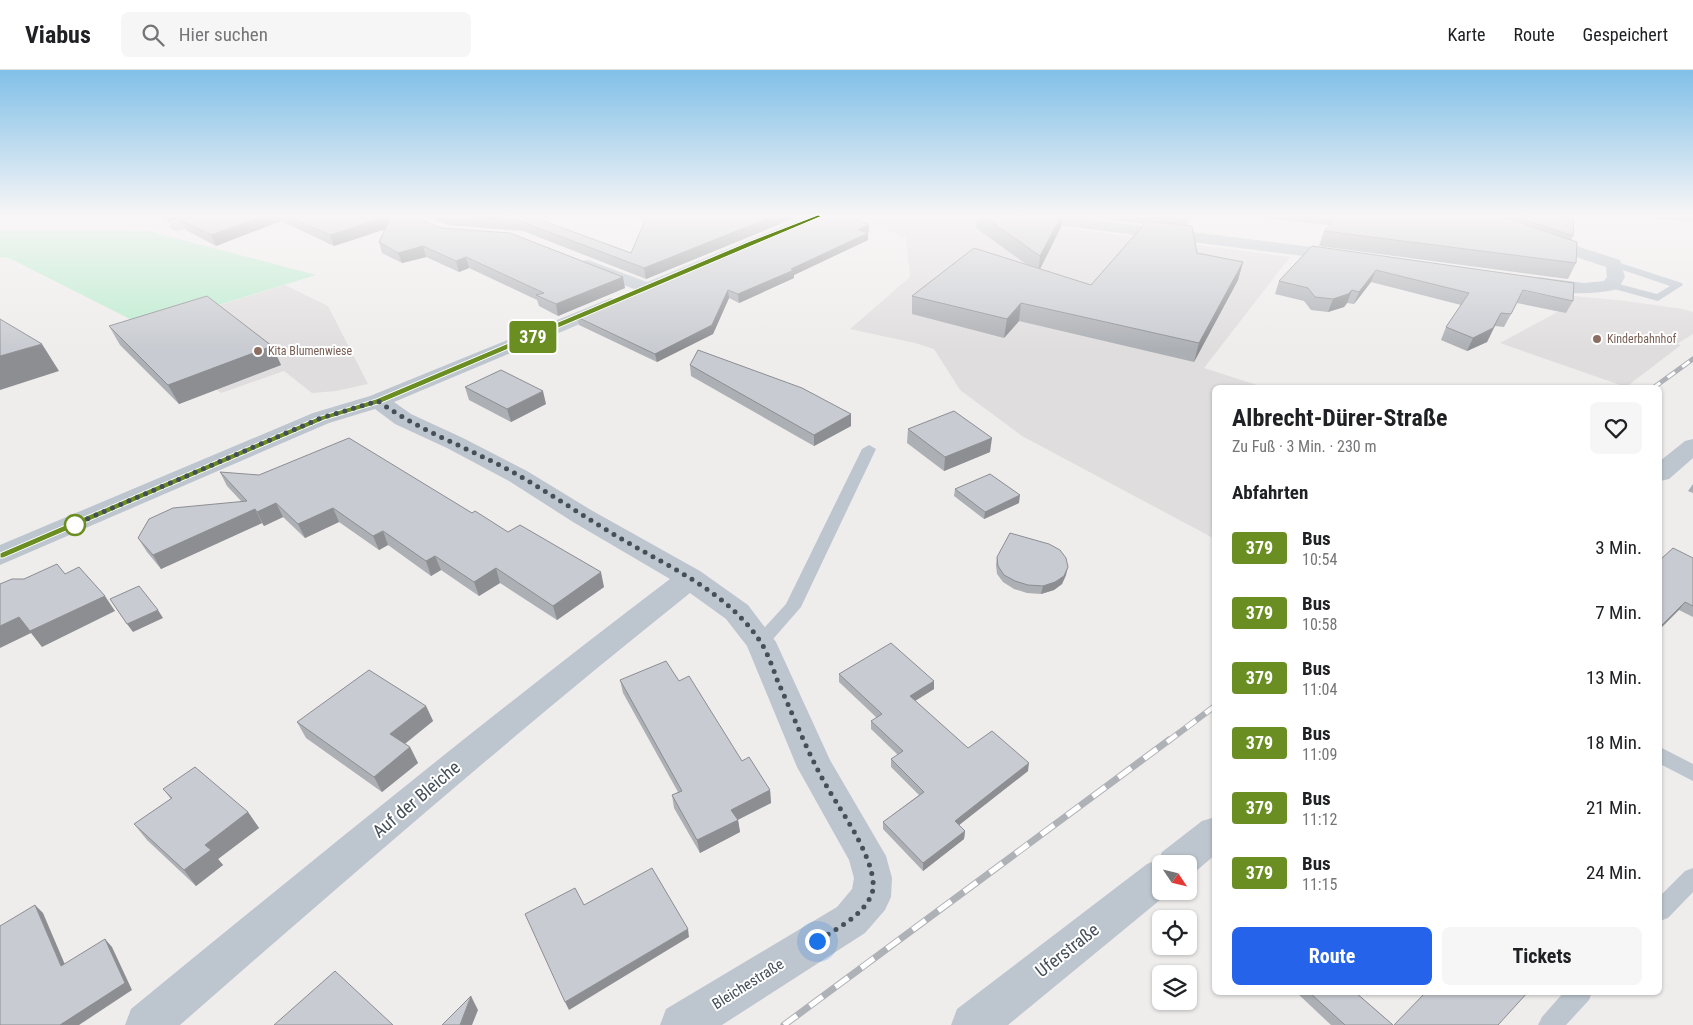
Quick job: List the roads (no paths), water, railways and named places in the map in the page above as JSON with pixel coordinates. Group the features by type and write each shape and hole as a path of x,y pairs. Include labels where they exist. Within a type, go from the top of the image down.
{"street":[{"path":"577,261 648,288"},
{"path":"0,556 321,418 378,401 714,261"},
{"path":"1519,280 1573,288 1606,286 1616,276 1614,264 1604,261"},
{"name":"Bleichestraße","path":"378,401 403,419 455,443 518,476 582,516 690,578 737,612 761,642 815,767 867,856 873,878 871,897 851,920 682,1025"},
{"path":"1662,472 1693,446"},
{"name":"Auf der Bleiche","path":"146,1025 386,822 558,682 690,578"},
{"path":"1187,855 1212,835"},
{"name":"Uferstraße","path":"973,1025 1152,883"}],"lane":[{"path":"1606,286 1658,298 1678,285 1614,264"},
{"path":"761,642 793,607 869,449"},
{"path":"1662,756 1693,773"},
{"path":"1662,909 1693,878"},
{"path":"1550,1025 1578,995"}],"railway":[{"path":"1657,385 1693,359"},
{"path":"1167,742 1212,708"},
{"path":"784,1025 1169,740"}],"place":[{"name":"Kinderbahnhof","path":"1597,339"},
{"name":"Kita Blumenwiese","path":"258,351"}]}
